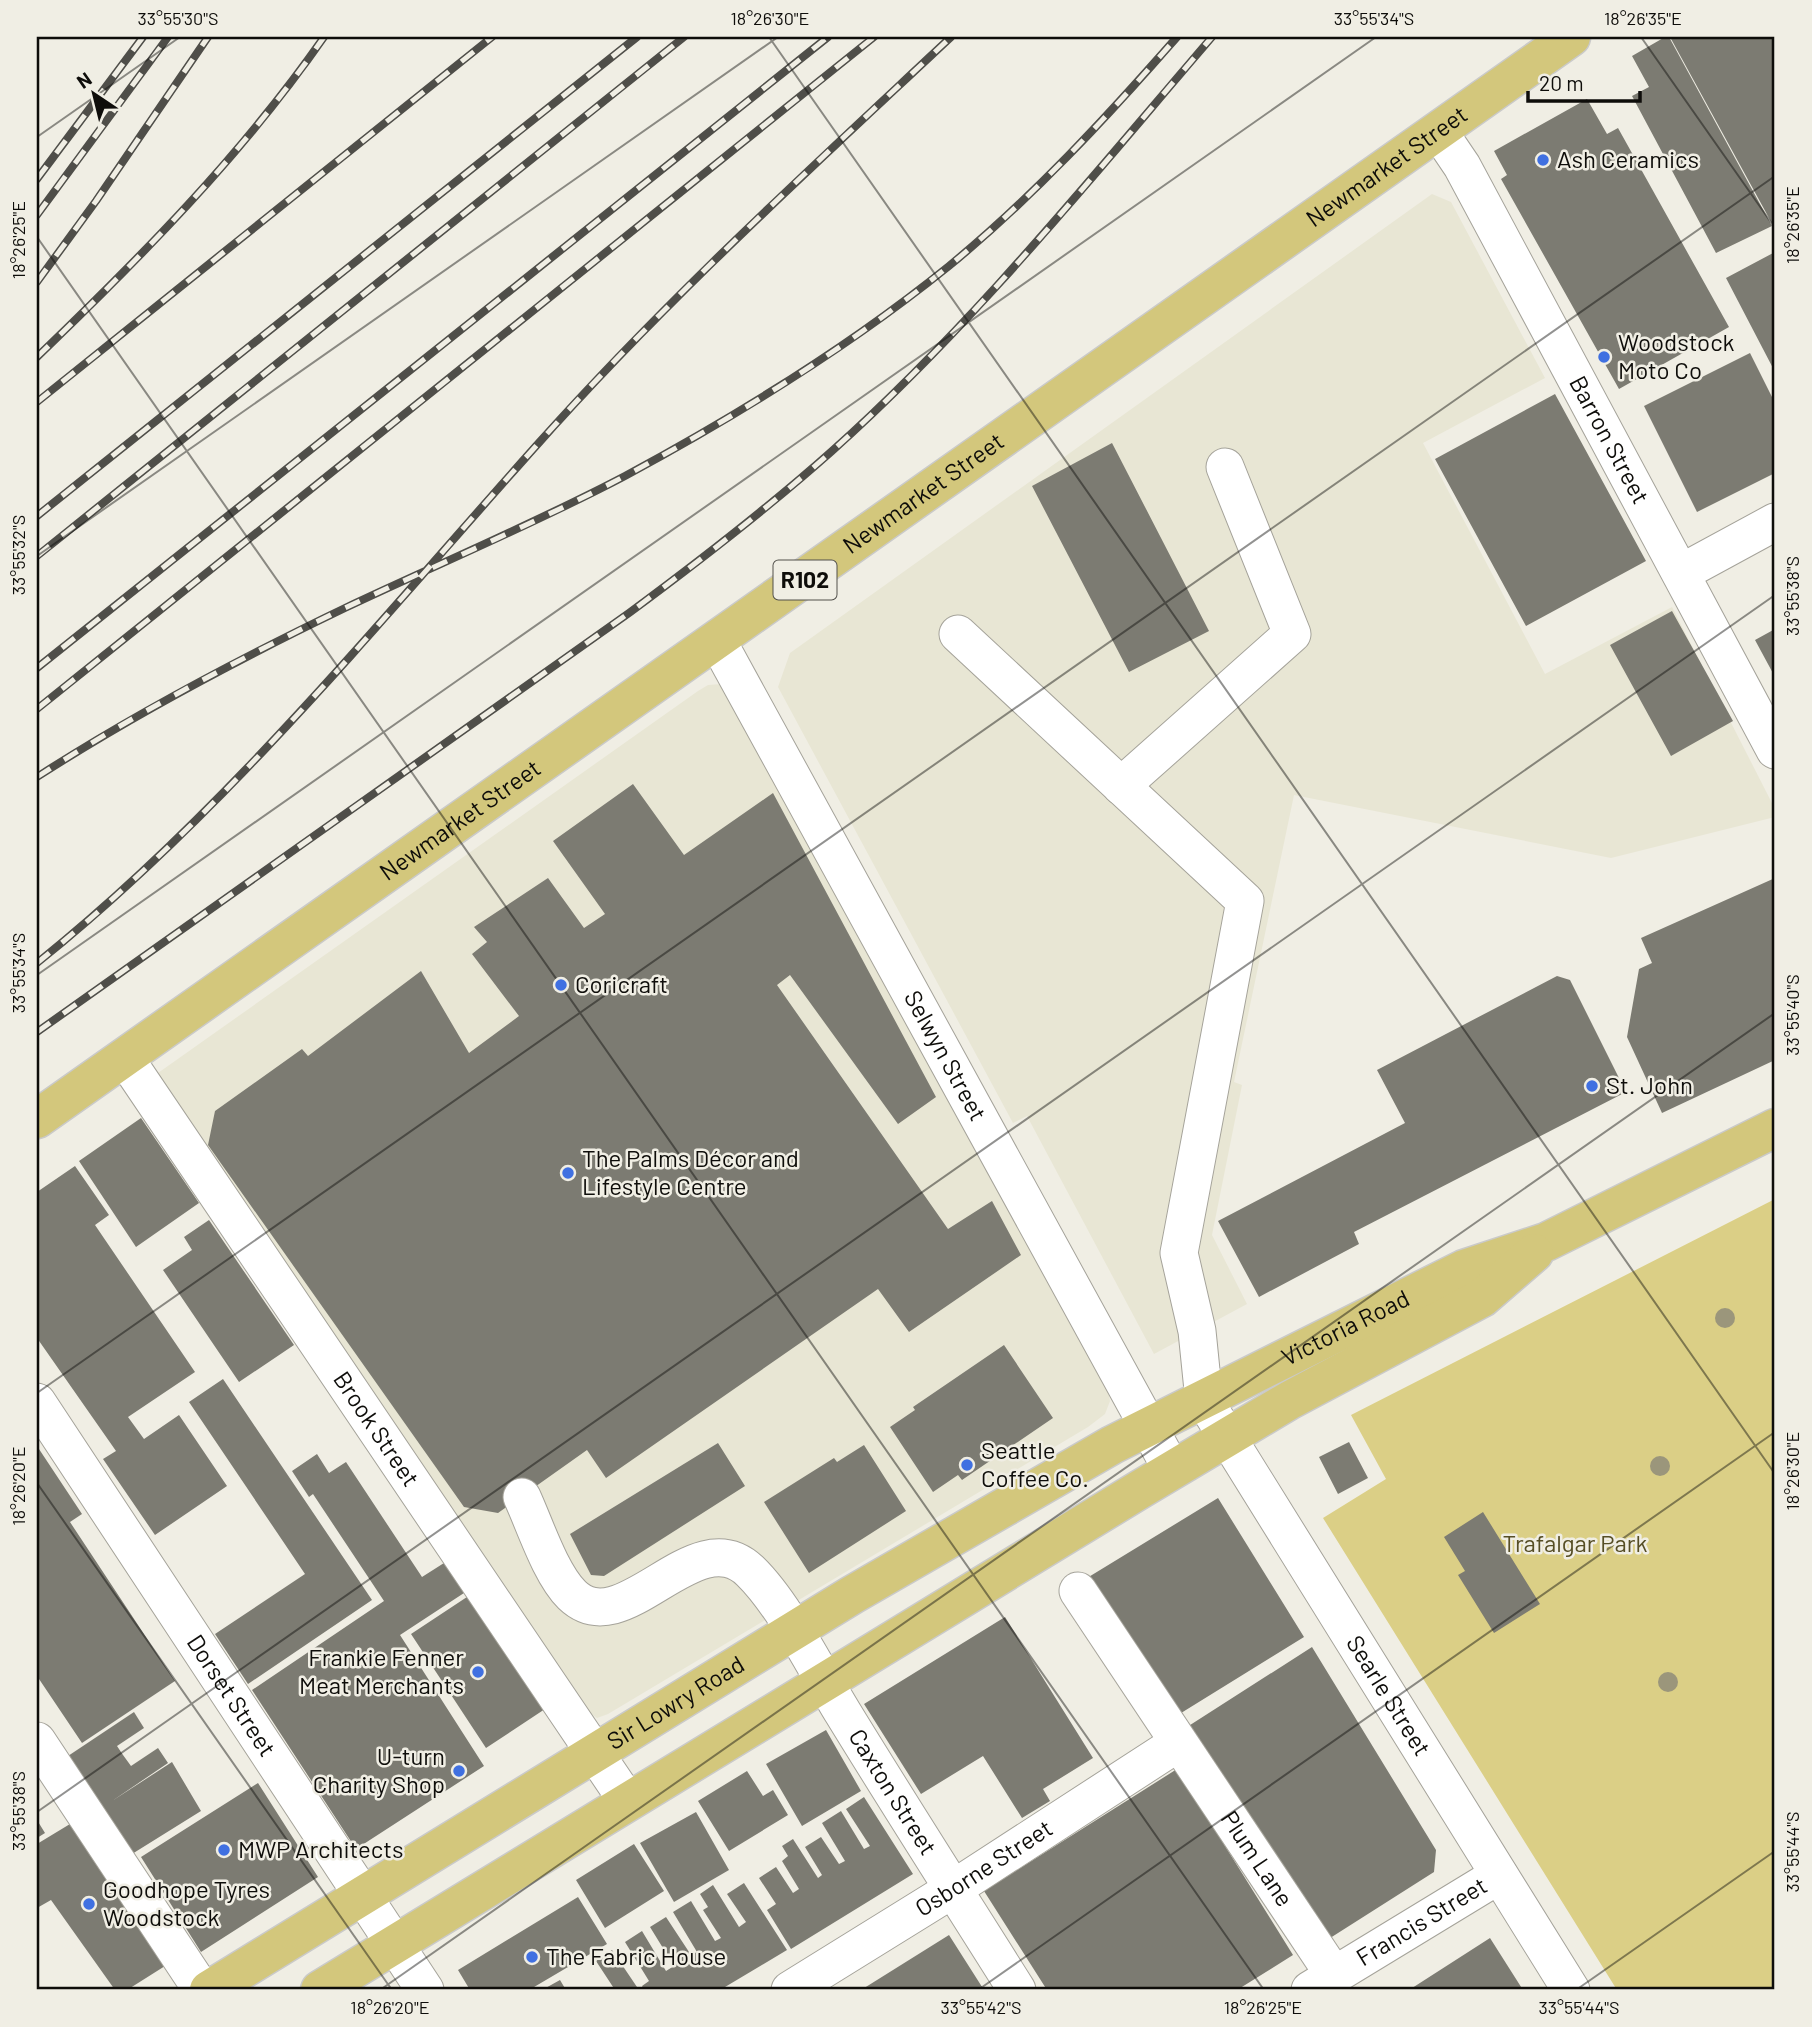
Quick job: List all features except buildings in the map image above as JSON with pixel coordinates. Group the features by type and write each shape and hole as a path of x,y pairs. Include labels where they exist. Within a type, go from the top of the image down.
{"main road":[{"name":"Newmarket Street","path":"37,1119 718,642 1571,37"},
{"name":"Victoria Road","path":"1149,1427 1464,1269 1546,1242 1775,1128"},
{"name":"Victoria Road","path":"1226,1438 1290,1400 1482,1298 1546,1242"},
{"name":"Sir Lowry Road","path":"209,1990 793,1631 1064,1472 1149,1427"},
{"path":"320,1990 1226,1438"}],"street":[{"name":"Barron Street","path":"1439,132 1462,166 1775,750"},
{"path":"1121,786 1292,634 1225,467"},
{"path":"1681,573 1775,522"},
{"path":"958,635 1245,901 1179,1253 1197,1331 1204,1400"},
{"name":"Selwyn Street","path":"718,642 1172,1470"},
{"name":"Brook Street","path":"125,1058 628,1802"},
{"name":"Searle Street","path":"1204,1400 1571,1990"},
{"name":"Dorset Street","path":"37,1402 361,1897 425,1990"},
{"name":"Caxton Street","path":"522,1497 558,1576 573,1596 595,1606 623,1604 690,1563 724,1559 749,1570 793,1631 1017,1990"},
{"name":"Plum Lane","path":"1078,1591 1178,1743 1322,1983"},
{"path":"37,1741 202,1990"},
{"name":"Osborne Street","path":"790,1990 953,1889 1178,1743"},
{"name":"Francis Street","path":"1322,1983 1499,1875"}],"shaded area":[{"path":"1432,194 1451,202 1545,378 1423,443 1545,674 1672,607 1775,809 1775,817 1611,858 1294,795 1234,1082 1242,1085 1212,1235 1247,1304 1154,1354 1027,1116 1013,1123 778,687 790,653"},
{"name":"The Palms Décor and Lifestyle Centre","path":"722,684 1106,1380 1110,1401 1105,1414 1088,1427 608,1714 597,1718 590,1713 157,1078 158,1073 698,691 708,685"}],"green space":[{"name":"Trafalgar Park","path":"1775,1199 1775,1990 1617,1990 1323,1518 1386,1479 1351,1415"}],"railway":[{"path":"37,179 143,37"},
{"path":"37,215 168,37"},
{"path":"37,282 208,37"},
{"path":"37,357 152,243 224,164 259,123 324,37"},
{"path":"37,402 492,37"},
{"path":"37,516 637,37"},
{"path":"37,556 684,37"},
{"path":"37,668 828,37"},
{"path":"37,709 874,37"},
{"path":"37,963 106,905 172,844 297,715 536,446 636,339 739,237 951,37"},
{"path":"37,777 112,731 227,667 345,608 591,494 709,429 792,378 911,296 980,240 1068,156 1177,37"},
{"path":"37,1032 629,613 783,494 884,403 982,303 1212,37"}],"place":[{"name":"Ash Ceramics","path":"1543,160"},
{"name":"Woodstock Moto Co","path":"1604,357"},
{"name":"Coricraft","path":"561,985"},
{"name":"St. John","path":"1592,1086"},
{"name":"The Palms Décor and Lifestyle Centre","path":"568,1173"},
{"name":"Seattle Coffee Co.","path":"967,1465"},
{"name":"Frankie Fenner Meat Merchants","path":"478,1672"},
{"name":"U-turn Charity Shop","path":"459,1771"},
{"name":"MWP Architects","path":"224,1850"},
{"name":"Goodhope Tyres Woodstock","path":"89,1904"},
{"name":"The Fabric House","path":"532,1957"}]}
